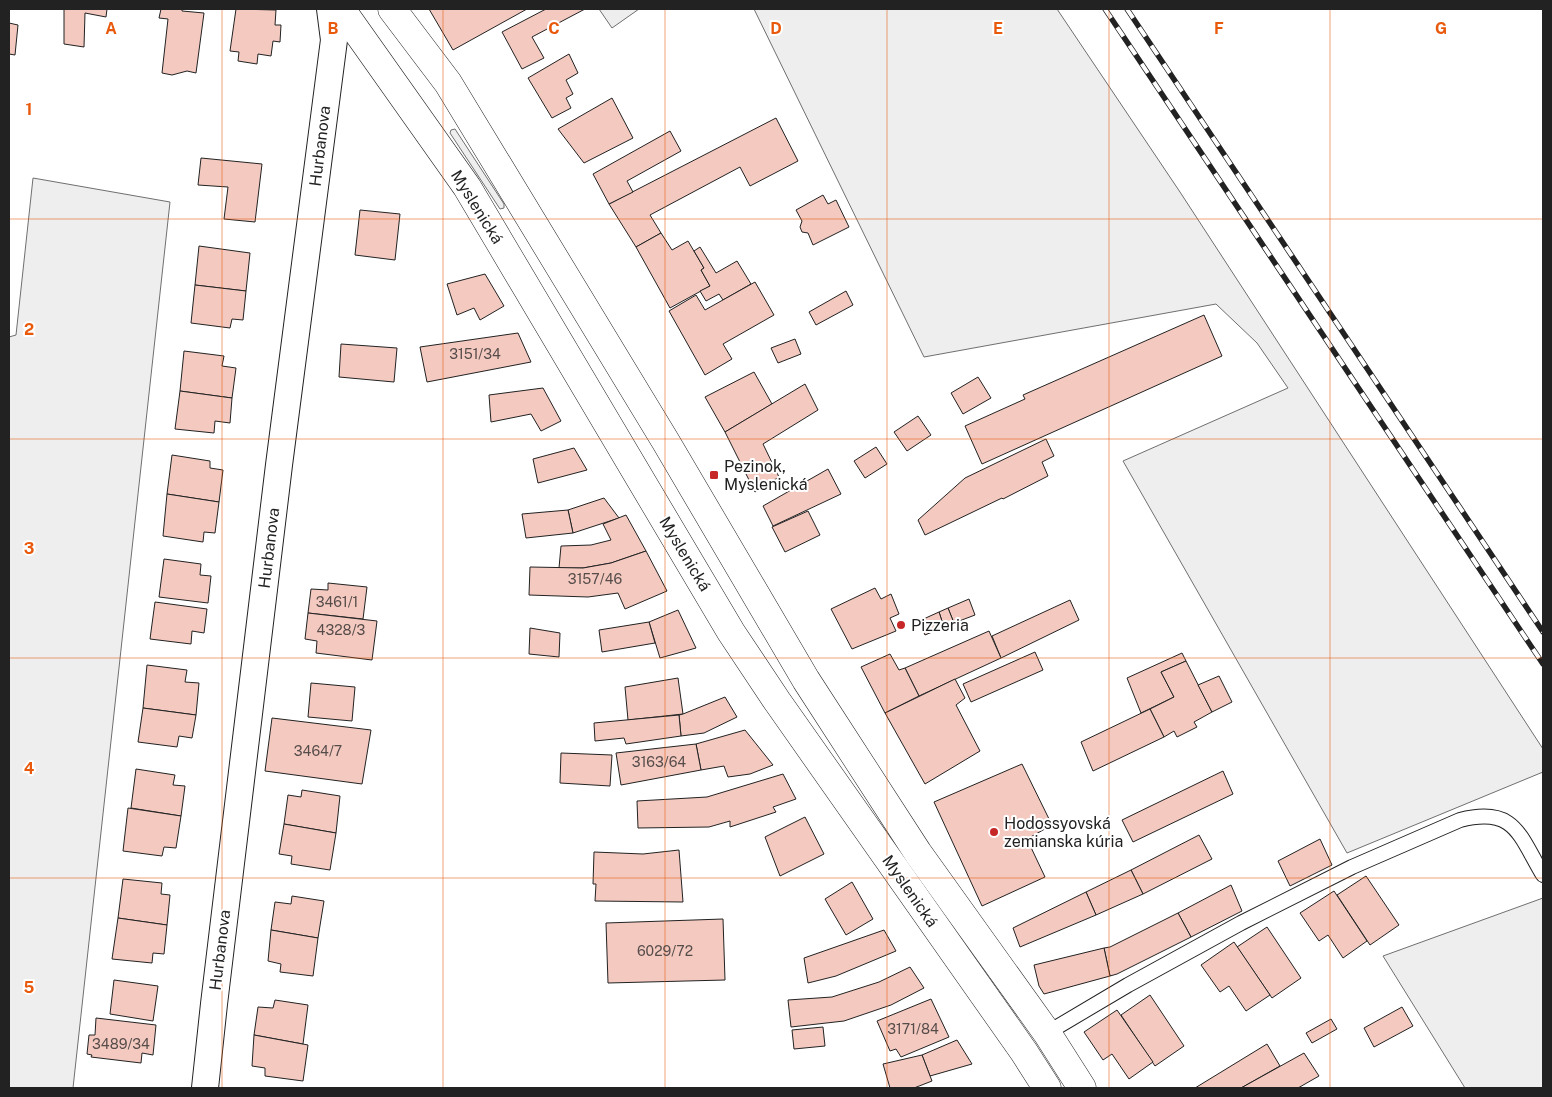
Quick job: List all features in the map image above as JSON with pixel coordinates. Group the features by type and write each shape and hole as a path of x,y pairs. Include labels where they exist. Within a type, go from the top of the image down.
{"main road":[{"name":"Myslenická","path":"341,9 467,187 731,632 1047,1088"},
{"name":"Myslenická","path":"392,9 448,83 657,426 806,680 918,852 1047,1033 1082,1088"}],"street":[{"name":"Hurbanova","path":"205,1088 278,475 334,40 330,9"}],"lane":[{"path":"1047,1033 1128,985 1352,866 1460,820 1478,815 1497,816 1508,822 1516,830 1543,875"}],"shaded area":[{"path":"599,9 639,9 612,28"},
{"path":"754,9 1057,9 1180,192 1543,749 1543,772 1347,853 1123,461 1288,388 1257,343 1216,304 924,357"},
{"path":"455,129 504,204 504,208 500,209 450,133 451,130"},
{"path":"33,178 170,202 73,1088 9,1088 9,337 16,335"},
{"path":"1543,898 1543,1088 1465,1088 1383,956"}],"building":[{"path":"64,9 107,9 106,17 85,13 84,47 64,44"},
{"path":"161,9 182,9 182,11 204,13 196,73 187,71 172,75 162,73 168,19 159,18"},
{"path":"236,9 276,10 275,25 281,25 280,42 273,41 271,56 258,54 257,64 238,61 239,52 230,51"},
{"path":"429,9 527,9 453,50"},
{"path":"546,9 585,9 532,37 544,58 522,69 502,32"},
{"path":"9,23 18,25 15,55 9,54"},
{"path":"569,54 578,73 566,80 573,94 566,98 571,108 552,118 528,78"},
{"path":"612,98 633,138 584,163 558,129"},
{"path":"776,118 798,161 750,186 740,167 650,215 661,233 636,247 609,204"},
{"path":"670,131 681,151 627,181 633,192 609,204 593,174"},
{"path":"201,158 262,164 255,222 224,219 228,187 198,185"},
{"path":"823,195 828,204 836,200 849,227 813,245 808,233 802,232 800,227 802,221 796,210"},
{"path":"360,210 400,214 395,260 355,255"},
{"path":"661,233 672,250 688,241 704,268 701,270 710,286 670,308 636,247"},
{"path":"199,246 250,253 246,291 195,285"},
{"path":"700,247 716,273 737,261 751,284 723,300 719,294 706,301 700,291 710,286 701,270 704,268 694,251"},
{"path":"485,274 504,306 480,320 474,308 457,315 447,284"},
{"path":"755,282 774,315 723,344 732,359 705,375 669,311 696,295 705,310"},
{"path":"195,285 246,291 243,320 232,319 230,328 191,323"},
{"path":"846,291 853,305 816,325 809,312"},
{"path":"1204,315 1222,356 982,464 965,426 1025,399 1023,395"},
{"path":"518,333 531,362 427,382 420,347"},
{"path":"795,339 801,354 778,363 771,348"},
{"path":"341,344 397,348 394,382 339,377"},
{"path":"184,351 224,356 222,366 236,368 232,398 180,391"},
{"path":"754,372 772,404 725,432 705,397"},
{"path":"978,377 991,398 963,414 951,393"},
{"path":"805,384 818,410 763,444 779,477 755,492 725,432"},
{"path":"543,388 561,421 541,431 531,414 491,422 489,395"},
{"path":"180,391 232,398 230,423 215,421 214,433 175,429"},
{"path":"918,416 931,435 907,451 894,432"},
{"path":"1046,439 1054,456 1042,462 1048,476 925,535 918,520 965,478"},
{"path":"876,447 887,464 865,478 854,461"},
{"path":"574,448 587,470 538,483 533,459"},
{"path":"172,455 210,461 210,468 223,470 219,502 167,494"},
{"path":"828,469 841,494 773,526 763,506"},
{"path":"167,494 219,502 215,533 204,532 203,542 163,536"},
{"path":"604,498 619,518 573,533 568,510"},
{"path":"568,510 573,533 526,538 522,514"},
{"path":"808,511 820,535 785,552 772,527"},
{"path":"626,515 646,551 611,563 583,568 559,568 561,546 591,545 611,540 603,524"},
{"path":"646,551 667,591 625,609 618,593 588,597 529,595 530,567 583,568 611,563"},
{"path":"164,559 201,564 200,575 211,576 208,603 159,597"},
{"path":"328,583 367,587 363,619 308,613 311,589 328,590"},
{"path":"875,588 881,599 891,594 899,614 890,618 896,631 852,649 831,609"},
{"path":"969,599 975,615 954,623 948,608"},
{"path":"1070,600 1079,620 1001,658 992,636"},
{"path":"155,602 207,609 204,633 192,631 191,644 150,639"},
{"path":"948,608 954,623 944,627 939,612"},
{"path":"678,610 696,648 660,658 649,622"},
{"path":"939,612 944,627 925,635 919,621"},
{"path":"308,613 377,621 372,660 316,653 317,641 305,639"},
{"path":"649,622 655,643 602,652 599,630"},
{"path":"530,628 560,633 559,657 529,654"},
{"path":"989,631 1001,658 919,696 905,668"},
{"path":"1035,652 1043,670 971,702 963,684"},
{"path":"1182,653 1186,661 1161,672 1174,697 1141,713 1127,678"},
{"path":"890,654 899,670 905,668 919,696 885,713 861,667"},
{"path":"1186,661 1212,712 1194,722 1197,727 1177,737 1174,731 1164,737 1150,709 1174,697 1161,672"},
{"path":"147,665 187,670 185,682 199,683 196,715 143,708"},
{"path":"1219,676 1232,702 1212,712 1198,685"},
{"path":"678,678 683,714 628,720 625,687"},
{"path":"955,679 965,698 956,705 980,751 925,784 885,713"},
{"path":"311,683 355,687 352,721 308,717"},
{"path":"725,697 737,717 704,733 681,736 679,715"},
{"path":"143,708 196,715 192,738 179,736 177,747 138,742"},
{"path":"1150,709 1164,737 1093,771 1081,742"},
{"path":"679,715 681,736 626,744 624,738 595,741 594,723"},
{"path":"272,718 371,730 362,784 265,771"},
{"path":"745,730 773,765 750,774 728,777 724,766 701,770 696,744"},
{"path":"696,744 701,770 621,785 616,753"},
{"path":"561,753 612,755 610,786 560,783"},
{"name":"Hodossyovská zemianska kúria","path":"1022,764 1052,825 1027,839 1045,877 982,906 934,802"},
{"path":"136,769 175,775 173,785 185,786 181,816 131,808"},
{"path":"1223,771 1233,794 1133,842 1122,820"},
{"path":"783,774 796,799 773,807 776,812 730,827 730,821 709,827 638,828 637,801 707,797"},
{"path":"302,790 340,796 336,833 284,824 288,795 301,797"},
{"path":"128,808 181,816 176,848 164,847 162,856 123,851"},
{"path":"805,817 824,854 780,876 765,837"},
{"path":"284,824 336,833 330,870 291,864 292,856 279,854"},
{"path":"1199,835 1212,859 1143,894 1131,870"},
{"path":"1320,839 1332,865 1290,886 1278,861"},
{"path":"679,850 683,902 595,901 596,884 593,884 594,852 643,854"},
{"path":"1131,870 1143,894 1096,915 1086,892"},
{"path":"1366,876 1399,925 1370,945 1337,895"},
{"path":"123,879 162,883 161,894 170,895 167,925 118,918"},
{"path":"852,882 873,919 846,935 825,899"},
{"path":"1231,885 1242,911 1191,937 1178,913"},
{"path":"1334,891 1367,941 1343,958 1328,935 1319,941 1300,913"},
{"path":"1086,892 1096,915 1020,947 1013,928"},
{"path":"292,896 324,901 318,938 271,930 275,902 291,904"},
{"path":"1178,913 1191,937 1110,976 1104,948 1110,947"},
{"path":"118,918 167,925 164,954 153,953 152,963 112,959"},
{"path":"723,919 725,980 608,983 606,923"},
{"path":"1267,927 1301,978 1272,998 1237,947"},
{"path":"271,930 318,938 313,976 280,972 281,964 268,961"},
{"path":"884,930 896,951 836,976 808,983 804,958"},
{"path":"1234,942 1270,995 1246,1011 1229,986 1220,992 1201,965"},
{"path":"1104,948 1110,976 1044,994 1039,986 1034,965"},
{"path":"910,967 924,988 891,1005 844,1021 791,1027 788,1000 832,997 879,982"},
{"path":"114,980 158,986 153,1021 110,1014"},
{"path":"1150,995 1184,1046 1155,1066 1121,1015"},
{"path":"931,999 949,1037 901,1057 896,1049 890,1051 877,1021"},
{"path":"275,1000 308,1005 303,1044 254,1035 258,1007 273,1008"},
{"path":"1402,1007 1413,1026 1374,1047 1364,1028"},
{"path":"1117,1010 1153,1062 1129,1079 1112,1054 1103,1060 1084,1032"},
{"path":"96,1018 156,1025 153,1055 142,1053 141,1063 91,1057 92,1055 87,1054 89,1035 95,1035"},
{"path":"1331,1019 1337,1029 1312,1043 1306,1033"},
{"path":"823,1027 825,1046 794,1049 792,1030"},
{"path":"254,1035 308,1045 303,1081 265,1076 265,1068 252,1066"},
{"path":"957,1040 972,1064 930,1076 922,1055"},
{"path":"1267,1044 1280,1066 1241,1088 1195,1088"},
{"path":"1304,1053 1319,1076 1298,1088 1241,1088"},
{"path":"922,1055 932,1081 914,1088 890,1088 883,1064"}],"railway":[{"path":"1105,9 1543,664"},
{"path":"1127,9 1543,632"}],"place":[{"name":"Pezinok, Myslenická","path":"714,475"},
{"name":"Pizzeria","path":"901,625"},
{"name":"Hodossyovská zemianska kúria","path":"994,832"}]}
